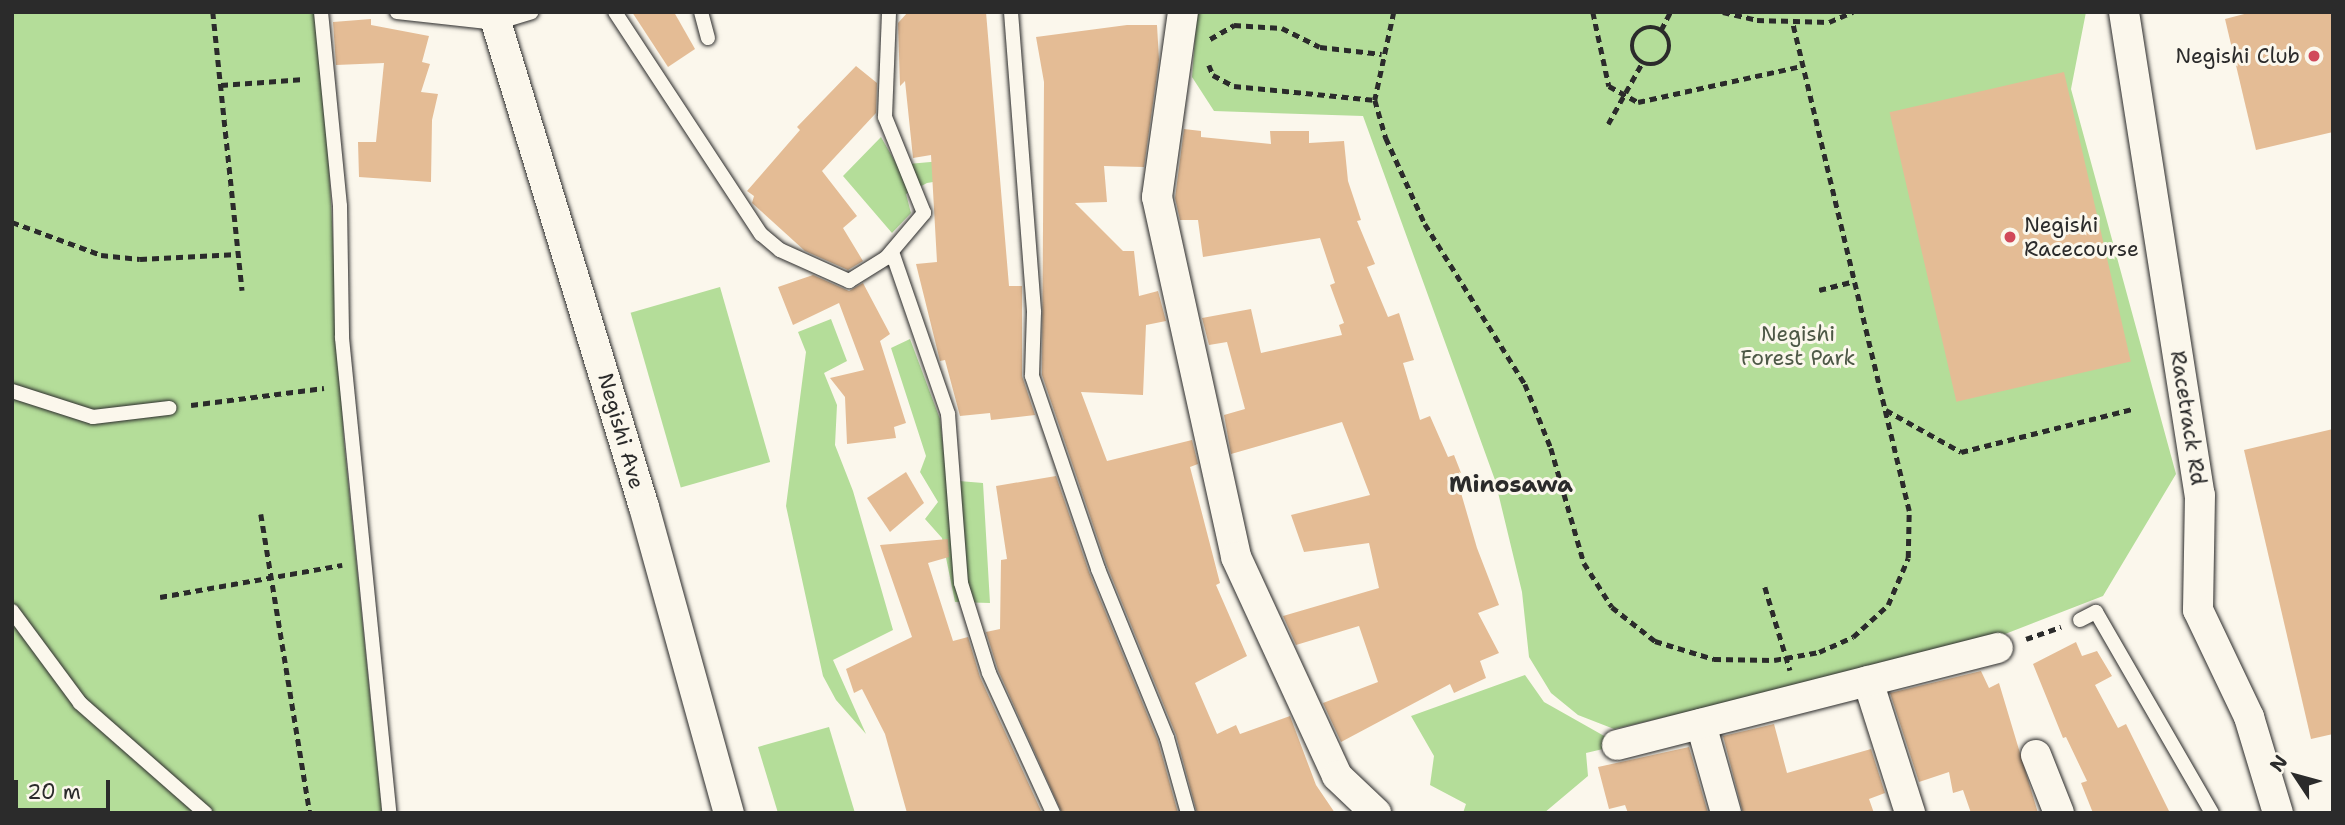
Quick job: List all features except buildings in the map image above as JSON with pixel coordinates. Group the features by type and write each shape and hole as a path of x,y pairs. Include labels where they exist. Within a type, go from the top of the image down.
{"street":[{"name":"Racetrack Rd","path":"2124,12 2200,495 2198,611 2249,717 2278,813"},
{"name":"Negishi Ave","path":"495,17 509,50 729,813"},
{"path":"1188,32 1157,197 1236,557 1337,776 1376,813"},
{"path":"1617,745 1998,648"},
{"path":"1868,681 1910,813"},
{"path":"1701,724 1726,813"},
{"path":"2036,755 2059,813"}],"lane":[{"path":"320,12 330,81 346,385 389,813"},
{"path":"397,12 495,17 531,12"},
{"path":"615,12 761,234 780,250 849,281 892,252 924,213 886,117 889,12"},
{"path":"701,12 708,38"},
{"path":"1011,12 1034,312 1032,376 1098,569 1167,738 1188,813"},
{"path":"892,252 948,415 961,583 989,673 1053,813"},
{"path":"12,391 93,417 169,408"},
{"path":"12,611 80,703 205,813"},
{"path":"2081,620 2096,612 2212,813"}],"path":[{"path":"214,12 242,290"},
{"path":"1394,12 1382,54 1375,100 1401,177 1419,212 1525,384 1551,448 1584,563 1612,607 1655,641 1714,659 1786,658 1819,652 1853,637 1888,605 1908,558 1909,511 1792,21"},
{"path":"1593,12 1609,86 1638,102 1802,66"},
{"path":"1661,30 1670,12"},
{"path":"1723,12 1756,20 1829,22 1853,12"},
{"path":"1375,100 1234,86 1213,75 1188,32 1234,25 1282,28 1320,47 1382,54"},
{"path":"1646,27 1661,30 1671,45 1669,55 1655,64 1634,58 1632,41 1646,27"},
{"path":"1608,124 1642,62"},
{"path":"221,85 330,81"},
{"path":"12,222 101,255 140,259 238,254"},
{"path":"1819,289 1854,281"},
{"path":"169,408 346,385"},
{"path":"1885,410 1961,452 2132,409"},
{"path":"261,514 310,813"},
{"path":"160,597 353,563"},
{"path":"1765,587 1798,699"},
{"path":"1998,648 2081,620"}],"green space":[{"path":"12,12 314,12 328,148 344,441 382,813 12,813"},
{"name":"Negishi Forest Park","path":"1197,12 2086,12 2071,89 2176,474 2103,596 1982,643 1614,729 1578,715 1551,693 1529,657 1522,592 1495,480 1363,116 1214,111 1192,77"},
{"path":"881,137 897,165 964,159 964,177 927,183 906,194 911,213 892,233 843,176"},
{"path":"720,287 770,462 681,488 631,313"},
{"path":"831,319 847,361 824,373 837,405 835,445 853,491 893,630 833,660 866,734 836,700 823,676 786,506 806,352 798,332"},
{"path":"910,339 940,419 947,480 983,483 990,603 955,602 942,538 925,519 938,502 920,472 926,456 891,348"},
{"path":"1525,675 1544,702 1606,737 1603,749 1586,753 1588,776 1544,813 1463,813 1466,804 1430,785 1434,756 1411,716"},
{"path":"829,727 855,813 778,813 758,747"}],"place":[{"name":"Negishi Club","path":"2314,56"},
{"name":"Negishi Racecourse","path":"2010,237"}],"district":[{"name":"Minosawa","path":"1511,484"}]}
